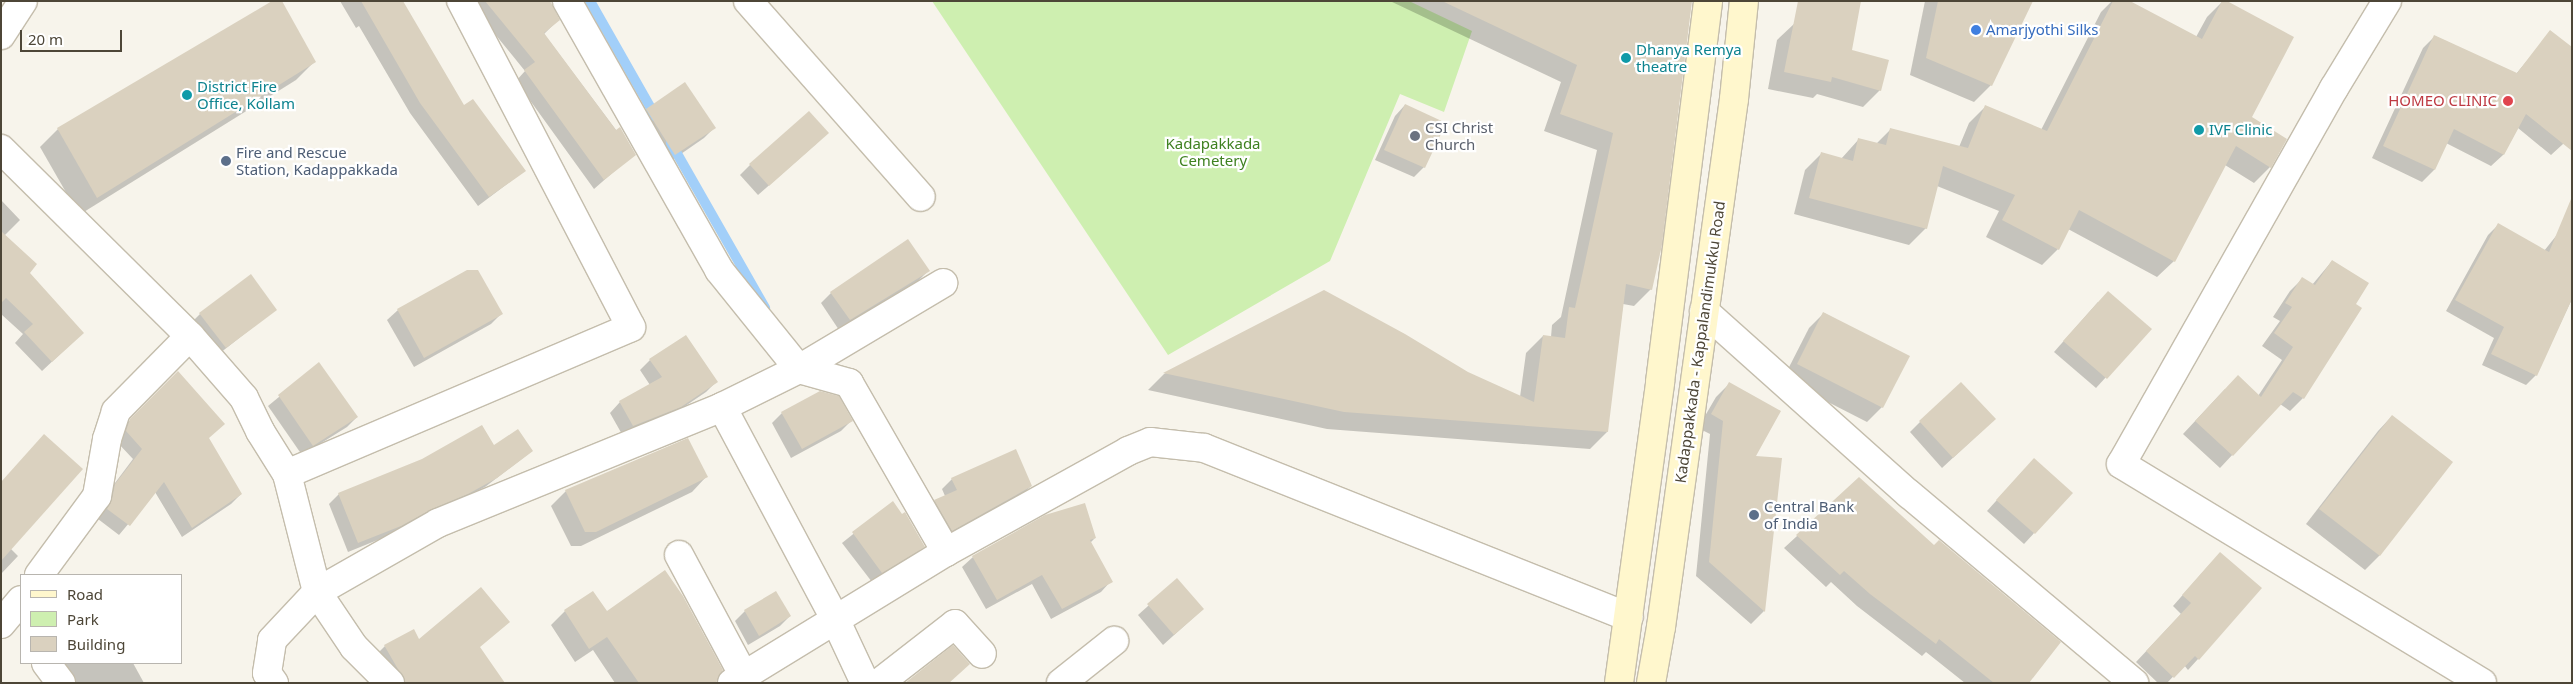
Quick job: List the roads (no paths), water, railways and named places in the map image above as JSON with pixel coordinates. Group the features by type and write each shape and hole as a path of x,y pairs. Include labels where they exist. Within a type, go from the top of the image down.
{"main road":[{"path":"1618,683 1629,617 1708,1"},
{"name":"Kadappakkada - Kappalandimukku Road","path":"1651,683 1661,627 1734,99 1744,1"}],"street":[{"path":"1,35 23,1"},
{"path":"287,474 631,327 461,1"},
{"path":"567,1 719,270 799,369 849,383 946,552"},
{"path":"748,1 921,196"},
{"path":"2387,1 2334,88 2121,464 2482,683"},
{"path":"1,149 190,336 244,398 287,474 317,592 354,647 390,683"},
{"path":"274,683 267,673 272,640 317,592 438,523 722,407 799,369 944,284"},
{"path":"1704,311 1909,494 2134,683"},
{"path":"40,574 97,496 107,439 116,411 190,336"},
{"path":"722,407 835,620 865,683"},
{"path":"679,555 738,679 946,552 1128,451 1150,442 1204,448 1629,617"},
{"path":"879,683 955,624 982,654"},
{"path":"1061,683 1114,641"},
{"path":"47,664 60,683"}],"waterway":[{"path":"590,1 656,117"},
{"path":"671,143 765,308"}],"place":[{"name":"Amarjyothi Silks","path":"1976,30"},
{"name":"Dhanya Remya theatre","path":"1626,58"},
{"name":"District Fire Office, Kollam","path":"187,95"},
{"name":"HOMEO CLINIC","path":"2508,101"},
{"name":"IVF Clinic","path":"2199,130"},
{"name":"CSI Christ Church","path":"1415,136"},
{"name":"Fire and Rescue Station, Kadappakkada","path":"226,161"},
{"name":"Central Bank of India","path":"1754,515"}],"park label":[{"name":"Kadapakkada Cemetery","path":"1213,152"}]}
